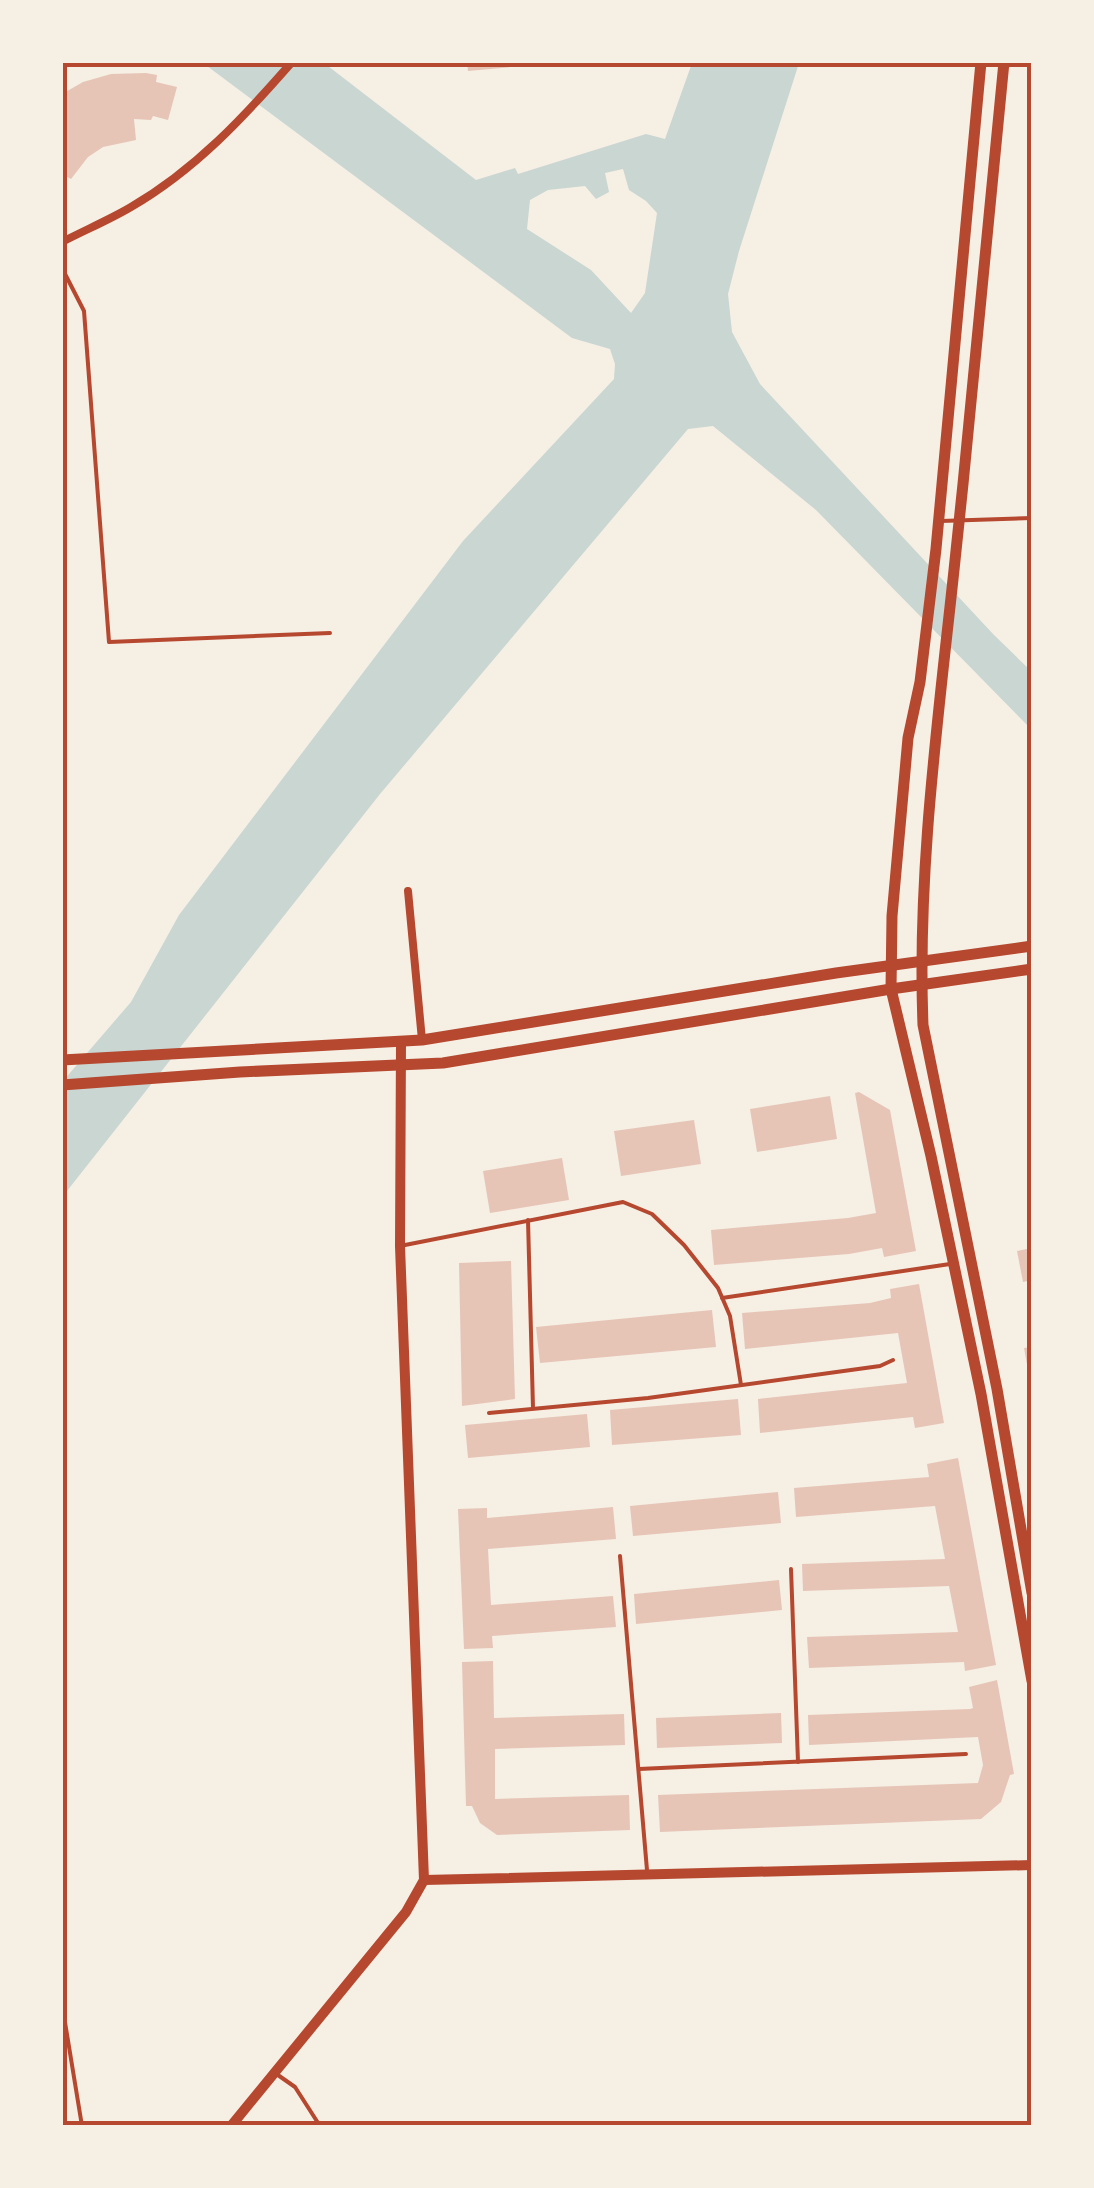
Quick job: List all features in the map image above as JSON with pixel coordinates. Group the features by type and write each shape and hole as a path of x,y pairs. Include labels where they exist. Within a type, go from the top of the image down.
{"main road":[{"path":"981,62 936,549 920,682 908,738 892,916 892,989 981,1394 1032,1682"},
{"path":"1004,62 940,701 922,986 924,1025 997,1389 1032,1593"},
{"path":"62,1060 422,1040 1032,946"},
{"path":"62,1085 462,1060 1032,969"}],"street":[{"path":"62,242 133,206 200,157 242,119 292,62"},
{"path":"408,891 422,1040"},
{"path":"231,2126 406,1912 424,1880 400,1246 401,1042"},
{"path":"424,1880 1032,1866"}],"lane":[{"path":"62,268 84,311 109,642 330,633"},
{"path":"938,521 1032,518"},
{"path":"400,1246 623,1202 652,1214 684,1245 718,1288 730,1316 741,1385"},
{"path":"528,1220 533,1408"},
{"path":"722,1298 954,1264"},
{"path":"488,1413 741,1385 880,1366 893,1360"},
{"path":"620,1556 648,1875"},
{"path":"791,1569 798,1762"},
{"path":"639,1769 966,1754"},
{"path":"62,2004 82,2126"},
{"path":"274,2072 295,2087 320,2126"}],"shaded area":[{"path":"203,63 324,63 476,180 515,168 518,174 646,134 665,139 692,63 799,63 728,294 732,332 760,384 1031,671 1031,729 816,510 713,426 688,429 380,794 63,1196 63,1081 131,1002 179,915 463,541 614,379 610,349 572,338","holes":["623,169 629,190 657,213 645,293 631,313 591,270 527,229 530,200 548,190 585,186 596,199 609,192 605,173"]}],"building":[{"path":"467,62 534,62 534,65 468,71"},
{"path":"111,74 157,75 156,82 177,87 168,120 153,116 151,120 134,119 136,140 103,147 88,157 71,179 62,174 62,94 83,82"},
{"path":"855,1093 890,1110 916,1251 884,1257 882,1248 714,1265 711,1230 876,1213"},
{"path":"830,1096 837,1139 757,1152 750,1109"},
{"path":"694,1120 701,1164 621,1176 614,1131"},
{"path":"562,1158 569,1200 490,1213 483,1171"},
{"path":"1032,1248 1032,1280 1023,1282 1017,1251"},
{"path":"511,1261 515,1399 462,1406 459,1263"},
{"path":"919,1284 944,1423 915,1428 913,1417 760,1433 758,1399 907,1383 898,1333 745,1349 742,1313 870,1303 891,1298 890,1289"},
{"path":"712,1310 716,1347 540,1363 536,1327"},
{"path":"1032,1347 1032,1381 1030,1381 1024,1348"},
{"path":"738,1399 741,1435 612,1445 610,1410"},
{"path":"587,1414 590,1447 468,1458 465,1425"},
{"path":"958,1458 996,1665 965,1671 964,1662 809,1668 807,1637 958,1632 949,1586 803,1591 802,1564 945,1559 935,1506 796,1517 794,1488 929,1477 927,1464"},
{"path":"778,1492 781,1523 633,1536 630,1506"},
{"path":"613,1507 616,1539 488,1549 491,1605 613,1596 616,1627 492,1636 493,1648 464,1649 458,1509 487,1508 487,1518"},
{"path":"779,1580 782,1610 636,1624 634,1594"},
{"path":"493,1661 494,1718 624,1714 625,1745 495,1749 495,1799 629,1795 630,1830 497,1835 480,1823 472,1806 466,1806 462,1662"},
{"path":"997,1680 1014,1774 1010,1775 1001,1802 981,1819 660,1832 658,1795 978,1783 983,1765 978,1737 809,1745 808,1715 970,1709 973,1708 969,1687"},
{"path":"781,1713 782,1743 657,1748 656,1718"}]}
